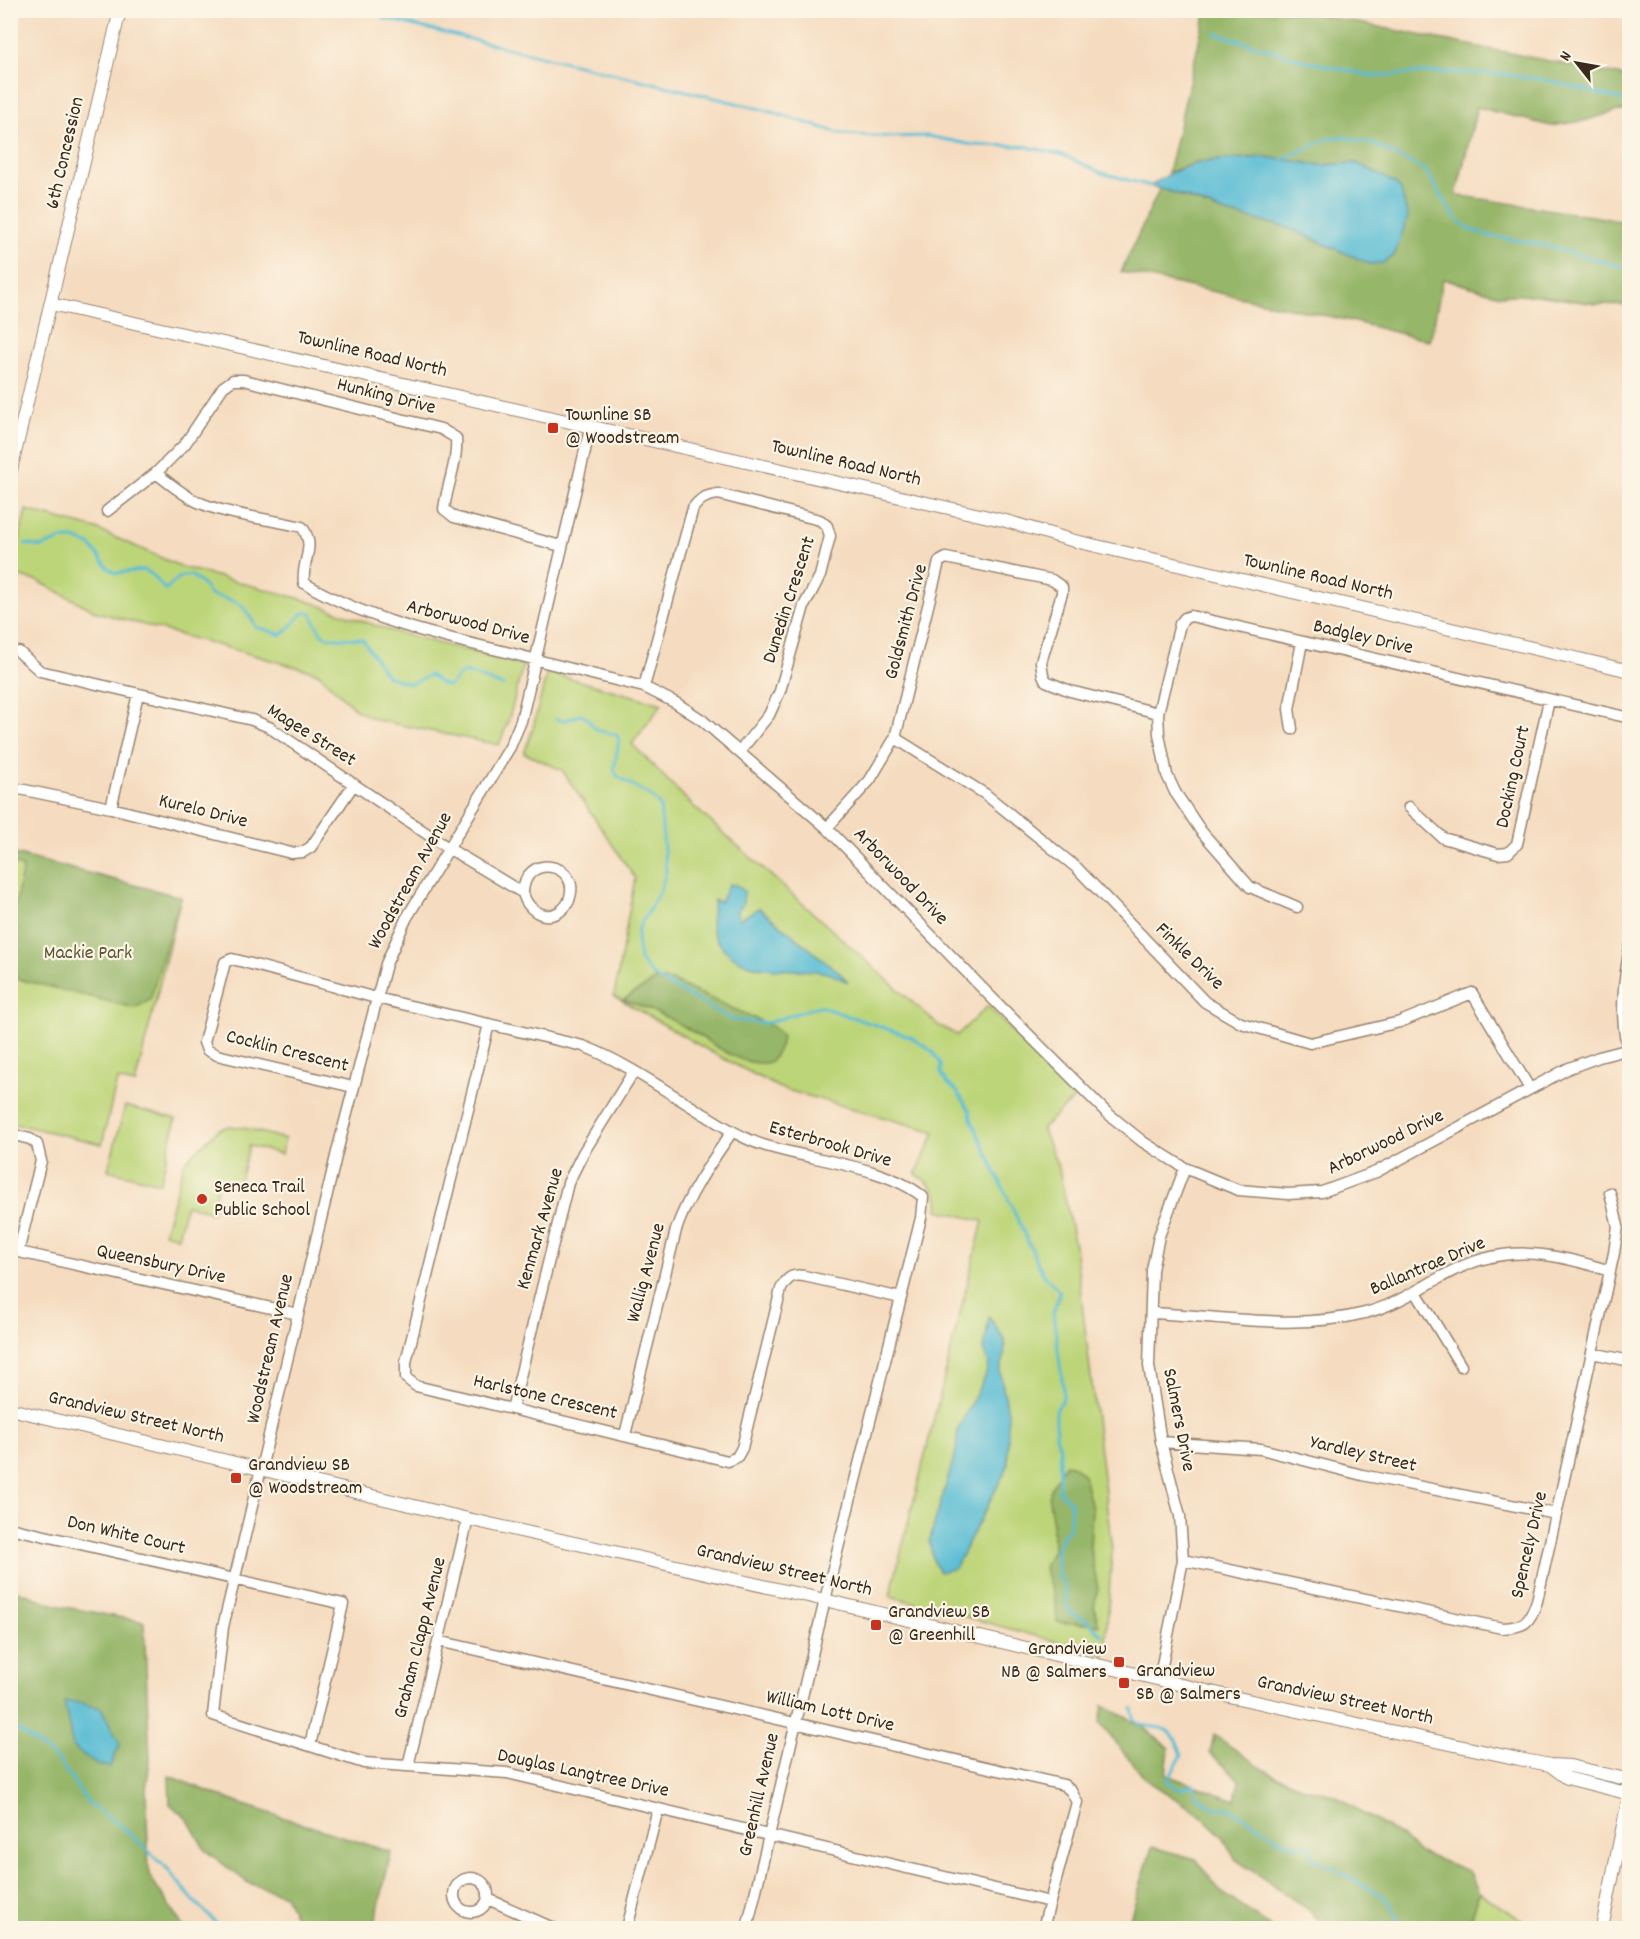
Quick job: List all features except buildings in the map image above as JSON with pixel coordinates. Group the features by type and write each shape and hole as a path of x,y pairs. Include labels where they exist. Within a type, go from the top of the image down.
{"street":[{"name":"6th Concession","path":"10,474 120,10"},
{"name":"Townline Road North","path":"51,303 1006,520 1071,540 1629,671"},
{"name":"Hunking Drive","path":"156,473 185,444 223,387 233,380 244,380 441,429 456,438 457,452 444,509 454,517 561,546"},
{"name":"Woodstream Avenue","path":"261,1468 353,1087 386,964 406,919 510,747 521,721 591,425"},
{"path":"107,511 156,473"},
{"name":"Arborwood Drive","path":"156,473 198,502 218,509 302,527 308,536 310,545 303,576 304,583 377,617 425,633 644,687 676,703 702,720 827,828 1106,1112 1143,1142 1185,1168 1238,1190 1288,1194 1323,1192 1376,1172 1569,1068 1629,1049"},
{"name":"Dunedin Crescent","path":"644,687 693,508 700,499 717,494 820,520 827,526 831,536 820,576 804,606 780,692 769,715 740,752"},
{"name":"Goldsmith Drive","path":"827,828 870,780 895,738 939,562 946,558 1052,580 1062,587 1041,662 1043,675 1047,681 1070,691 1158,713"},
{"name":"Badgley Drive","path":"1158,713 1180,624 1185,618 1191,616 1629,718"},
{"path":"1292,729 1289,709 1302,642"},
{"name":"Magee Street","path":"19,652 40,671 252,720 269,727 448,848 523,893"},
{"path":"111,808 138,694"},
{"name":"Docking Court","path":"1409,807 1443,838 1498,854 1508,853 1517,844 1549,700"},
{"path":"1158,713 1159,734 1167,775 1175,792 1201,831 1250,887 1297,907"},
{"name":"Finkle Drive","path":"895,738 985,795 1077,868 1205,1002 1241,1023 1310,1042 1400,1022 1472,993 1530,1089"},
{"name":"Kurelo Drive","path":"10,787 111,808 291,853 303,852 311,847 354,784"},
{"path":"547,866 562,871 571,885 570,900 565,907 552,914 536,912 525,901 523,893 526,880 532,872 547,866"},
{"path":"1629,947 1624,975 1625,1038 1629,1049"},
{"name":"Cocklin Crescent","path":"353,1087 217,1055 207,1050 204,1042 225,962 232,959 376,998"},
{"name":"Esterbrook Drive","path":"376,998 583,1046 634,1071 732,1132 780,1150 887,1178 915,1190 923,1197 921,1218 825,1600"},
{"name":"Harlstone Crescent","path":"489,1024 405,1370 406,1378 416,1386 728,1461 733,1460 742,1448 782,1289 789,1278 795,1275 804,1276 901,1298"},
{"name":"Kenmark Avenue","path":"512,1409 568,1183 583,1153 634,1071"},
{"name":"Wallig Avenue","path":"625,1435 680,1218 716,1154 732,1132"},
{"name":"Queensbury Drive","path":"10,1134 30,1139 37,1144 41,1161 14,1251 297,1314"},
{"name":"Salmers Drive","path":"1159,1680 1183,1560 1180,1516 1161,1442 1149,1366 1152,1270 1159,1236 1185,1168"},
{"name":"Spencely Drive","path":"1183,1560 1502,1628 1520,1627 1530,1619 1537,1601 1610,1271 1618,1226 1610,1193"},
{"name":"Ballantrae Drive","path":"1151,1313 1299,1321 1365,1313 1392,1304 1469,1264 1502,1254 1536,1253 1610,1271"},
{"path":"1416,1292 1461,1366"},
{"path":"1592,1353 1629,1360"},
{"name":"Grandview Street North","path":"10,1409 468,1519 825,1600 1159,1680 1629,1780"},
{"name":"Yardley Street","path":"1161,1442 1261,1449 1362,1475 1556,1514"},
{"name":"Douglas Langtree Drive","path":"261,1468 223,1627 213,1715 364,1763 507,1773 1050,1902"},
{"name":"Graham Clapp Avenue","path":"408,1766 468,1519"},
{"name":"Don White Court","path":"10,1528 344,1604 310,1746"},
{"name":"Greenhill Avenue","path":"747,1929 825,1600"},
{"name":"William Lott Drive","path":"438,1641 1064,1785 1071,1791 1077,1802 1043,1929"},
{"name":"Grandview Street North","path":"1550,1765 1567,1778 1629,1793"},
{"path":"1602,1929 1629,1793"},
{"path":"627,1929 658,1809"},
{"path":"488,1899 553,1929"}],"green space":[{"path":"1206,11 1299,11 1629,77 1629,111 1618,111 1583,121 1551,126 1477,107 1456,195 1629,222 1629,305 1596,304 1537,295 1500,295 1443,279 1430,341 1351,321 1121,272 1160,188 1226,213 1286,227 1370,264 1357,163 1320,165 1265,157 1198,162 1168,173"},
{"path":"26,510 96,529 182,567 305,600 391,631 523,665 509,719 499,745 376,720 356,710 318,673 97,612 38,581 11,575"},
{"path":"547,672 662,704 632,744 691,804 938,1025 957,1035 988,1006 1075,1098 1042,1128 1059,1169 1075,1246 1112,1550 1105,1655 890,1596 983,1221 938,1210 936,1193 926,1181 916,1174 935,1132 780,1088 711,1052 614,996 635,878 562,770 524,753 533,728"},
{"name":"Mackie Park","path":"10,853 181,897 135,1084 117,1080 102,1144 11,1123"},
{"path":"10,853 181,897 150,1000 135,1008 14,978 11,974 11,927 23,867 11,864"},
{"path":"657,979 672,981 774,1027 782,1036 780,1047 771,1062 751,1062 731,1055 669,1019 623,1000"},
{"path":"125,1106 176,1119 160,1183 108,1170"},
{"path":"230,1126 285,1139 281,1154 249,1146 238,1188 218,1184 212,1212 186,1205 178,1237 164,1233 184,1163 219,1129"},
{"path":"1065,1464 1074,1466 1084,1475 1092,1509 1090,1549 1098,1589 1094,1607 1099,1625 1057,1622 1056,1605 1044,1567 1053,1550 1053,1525 1049,1500 1051,1488"},
{"path":"10,1588 55,1605 144,1622 150,1760 146,1789 149,1875 184,1928 11,1928"},
{"path":"1103,1705 1140,1725 1169,1748 1166,1775 1235,1800 1239,1780 1210,1753 1214,1735 1265,1770 1305,1788 1334,1795 1402,1837 1418,1852 1469,1871 1479,1893 1471,1919 1476,1928 1326,1928 1310,1911 1235,1859 1223,1837 1198,1813 1146,1780 1100,1723"},
{"path":"169,1776 238,1803 391,1852 374,1928 291,1928 295,1917 285,1895 248,1883 205,1850 188,1820 170,1804"},
{"path":"1152,1847 1196,1859 1220,1891 1272,1928 1127,1928"},
{"path":"1479,1893 1533,1925 1532,1928 1476,1928 1471,1919"}],"water":[{"path":"1265,157 1320,165 1357,163 1395,183 1401,190 1408,217 1394,256 1383,263 1370,264 1286,227 1226,213 1151,186 1178,170 1192,165 1219,160"},
{"path":"729,884 736,885 744,891 743,904 736,912 740,919 759,908 848,982 827,973 773,969 748,964 736,959 725,950 713,933 711,922 714,900 720,902"},
{"path":"989,1317 1005,1340 1000,1372 1008,1412 1008,1466 955,1568 940,1572 934,1563 929,1542 956,1451 958,1429 985,1377 989,1363 984,1349"},
{"path":"64,1702 101,1708 120,1744 110,1767 97,1765 73,1747"}],"waterway":[{"path":"378,10 383,18 761,109 843,134 891,137 928,136 973,145 1023,146 1063,155 1102,173 1151,186"},
{"path":"1215,33 1309,62 1373,76 1438,72 1501,74 1551,81 1630,102"},
{"path":"1283,159 1329,138 1343,137 1373,144 1425,170 1454,216 1468,229 1490,236 1544,245 1630,269"},
{"path":"25,544 42,547 62,539 74,539 90,545 109,569 116,573 145,570 154,576 165,590 181,576 191,575 204,586 210,595 234,601 243,607 256,627 282,635 303,613 311,613 323,635 363,640 387,676 410,684 430,675 441,684 449,686 466,672 503,686"},
{"path":"556,719 564,721 582,714 597,729 616,734 619,740 614,769 617,776 651,796 660,806 666,871 661,889 638,929 637,940 640,960 653,976 733,1020 767,1023 819,1006 911,1037 932,1051 941,1064 941,1073 947,1083 956,1090 970,1111 971,1119 1043,1274 1060,1292 1053,1313 1063,1386 1063,1398 1056,1411 1056,1435 1060,1449 1059,1491 1071,1503 1070,1527 1061,1538 1056,1553 1059,1578 1064,1583 1068,1610 1088,1621 1102,1635"},
{"path":"1132,1708 1136,1721 1146,1726 1163,1728 1177,1742 1182,1755 1167,1781 1179,1789 1194,1785 1197,1796 1214,1808 1229,1808 1281,1840 1297,1846 1311,1847 1312,1858 1385,1897 1401,1928"},
{"path":"10,1724 58,1760 89,1804 121,1826 166,1867 193,1900 221,1928"}],"place":[{"name":"Townline SB @ Woodstream","path":"553,428"},
{"name":"Seneca Trail Public School","path":"202,1199"},
{"name":"Grandview SB @ Woodstream","path":"236,1478"},
{"name":"Grandview SB @ Greenhill","path":"876,1625"},
{"name":"Grandview NB @ Salmers","path":"1119,1662"},
{"name":"Grandview SB @ Salmers","path":"1124,1683"}]}
